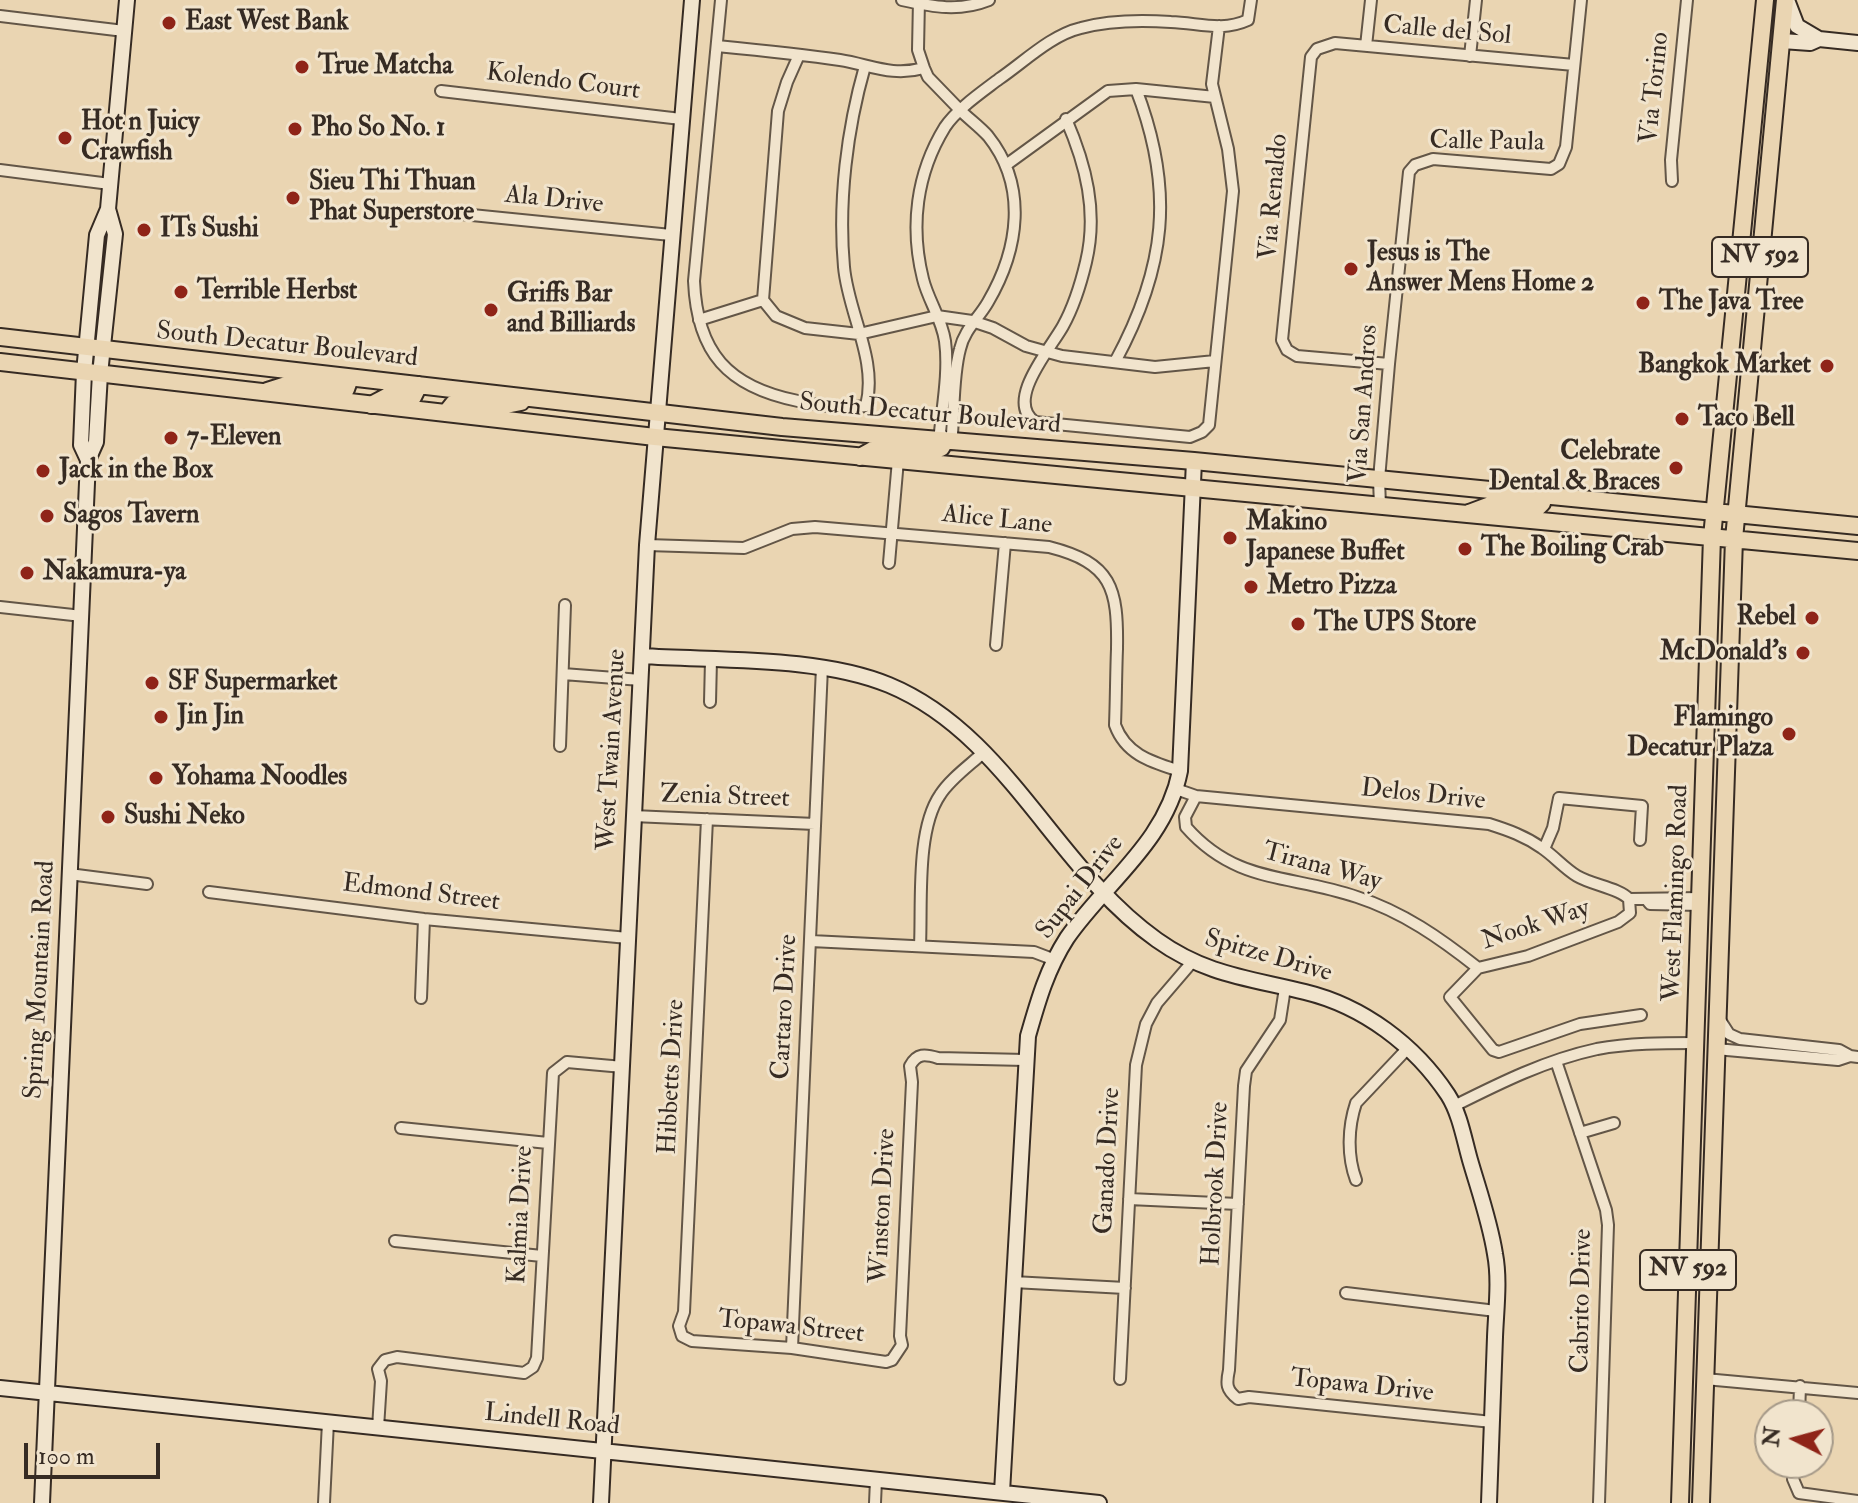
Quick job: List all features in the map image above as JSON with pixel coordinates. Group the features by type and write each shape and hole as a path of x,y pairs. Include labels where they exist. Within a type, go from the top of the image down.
{"main road":[{"path":"1767,0 1774,10 1774,30 1782,41"},
{"name":"West Flamingo Road","path":"1680,1503 1712,537 1767,0"},
{"name":"West Flamingo Road","path":"1701,1503 1735,513 1786,0"},
{"path":"1757,90 1765,98 1762,138 1768,174"},
{"path":"1744,212 1752,233 1753,257 1760,260"},
{"path":"1739,266 1748,278 1745,315 1753,332"},
{"name":"South Decatur Boulevard","path":"0,337 657,413 1194,461 1858,526"},
{"name":"South Decatur Boulevard","path":"0,362 655,437 1858,551"},
{"path":"262,392 289,384 346,389 350,378"},
{"path":"371,405 390,395 413,397 419,385"},
{"path":"446,413 454,403 496,407 534,399"},
{"path":"860,457 878,447 935,450 941,448 945,441"},
{"path":"1467,514 1493,504 1538,507 1544,495"},
{"path":"1707,713 1716,737 1717,774 1725,787"},
{"path":"1705,785 1711,787 1715,796 1715,829 1723,865"},
{"path":"1698,995 1707,1026 1706,1039 1716,1049"},
{"path":"1696,1043 1703,1044 1705,1049 1705,1102 1714,1129"},
{"path":"1687,1311 1696,1331 1696,1372 1705,1379"},
{"path":"1684,1380 1695,1389 1695,1407 1703,1432"}],"street":[{"name":"Spring Mountain Road","path":"42,1503 88,460 96,442 92,373 115,234 108,209 127,0"},
{"name":"West Twain Avenue","path":"601,1503 647,545 692,0"},
{"path":"721,0 694,281 699,320 718,358 751,387 768,395 842,409 866,406 870,390 844,269 846,165 854,110 865,66"},
{"path":"902,0 951,8 971,8 989,0"},
{"path":"918,2 918,50 924,68 928,77 961,111 987,135 1006,165 1013,193 1016,230 1000,279 987,305 972,321 960,347 952,434 945,441 940,432 946,343 924,282 916,246 915,216 922,180 946,126 961,111 1049,44 1078,28 1121,21 1233,27 1248,20 1251,0"},
{"path":"1366,46 1371,0"},
{"path":"1470,56 1476,0"},
{"path":"1574,65 1581,0"},
{"name":"Via Torino","path":"1672,181 1671,160 1687,0"},
{"path":"1786,0 1797,26 1819,39 1858,43"},
{"path":"0,16 124,31"},
{"path":"1066,119 1084,161 1091,208 1086,261 1064,325 1034,370 1024,409 1027,417 1035,422 1190,437 1209,425 1233,191 1228,149 1212,84 1219,26"},
{"path":"1782,41 1810,43 1819,39"},
{"name":"Calle del Sol","path":"1317,49 1335,43 1574,65"},
{"path":"717,46 799,55 907,73 924,68"},
{"name":"Via Renaldo","path":"1317,49 1309,66 1282,340 1287,350 1297,356 1389,364"},
{"path":"799,55 778,111 763,300 776,316 805,328 859,334 937,316 972,321 993,328 1026,346 1062,356 1155,367 1215,361"},
{"name":"Calle Paula","path":"1415,165 1433,159 1551,169 1559,164 1566,147 1574,65"},
{"path":"1006,165 1108,91 1136,89 1215,97"},
{"path":"1115,362 1137,321 1148,288 1157,249 1161,206 1159,170 1136,89"},
{"name":"Kolendo Court","path":"441,91 681,119"},
{"name":"Via San Andros","path":"1380,506 1379,479 1407,182 1415,165"},
{"path":"0,170 110,184"},
{"name":"Ala Drive","path":"432,211 671,235"},
{"path":"699,320 763,300"},
{"path":"889,563 898,460"},
{"name":"Supai Drive","path":"1002,1492 1028,1036 1042,986 1068,937 1155,833 1169,810 1175,792 1180,771 1194,461"},
{"name":"Alice Lane","path":"647,545 744,548 792,529 815,527 1049,547 1071,552 1092,564 1105,577 1118,610 1115,725 1119,735 1132,751 1180,771"},
{"path":"996,645 1005,543"},
{"path":"560,746 565,605"},
{"path":"0,607 82,616"},
{"name":"Spitze Drive","path":"642,656 822,667 857,674 909,694 937,710 984,752 1103,895 1155,939 1193,961 1235,978 1336,1001 1385,1029 1425,1065 1454,1106 1496,1258 1489,1503"},
{"path":"710,702 711,660"},
{"name":"Cartaro Drive","path":"792,1348 822,667"},
{"path":"563,674 641,680"},
{"path":"920,946 925,832 929,813 942,791 984,752"},
{"name":"Delos Drive","path":"1175,792 1194,798 1470,820 1521,835 1577,876 1602,888 1625,894 1629,899 1651,897 1701,901"},
{"name":"Tirana Way","path":"1194,798 1185,817 1186,827 1202,844 1229,863 1257,875 1323,887 1383,906 1436,936 1478,968"},
{"path":"1544,849 1553,828 1559,798 1642,806 1640,840"},
{"name":"Zenia Street","path":"633,816 815,824"},
{"name":"Hibbetts Drive","path":"682,1336 679,1326 684,1312 707,819"},
{"path":"69,874 147,884"},
{"name":"Edmond Street","path":"209,892 424,919 628,938"},
{"name":"Nook Way","path":"1629,899 1630,913 1618,922 1528,956 1478,968 1450,997 1493,1050 1499,1052 1580,1024 1641,1015"},
{"path":"421,998 424,919"},
{"path":"811,941 1034,952 1055,960"},
{"name":"Ganado Drive","path":"1120,1379 1136,1065 1146,1024 1157,1003 1193,961"},
{"name":"Holbrook Drive","path":"1230,1393 1226,1384 1246,1071 1280,1020 1285,988"},
{"path":"1717,1015 1733,1037 1839,1050 1854,1057"},
{"path":"1454,1106 1524,1072 1597,1049 1635,1044 1696,1043"},
{"path":"1356,1180 1349,1156 1352,1114 1356,1103 1407,1049"},
{"path":"1716,1049 1838,1060 1854,1057"},
{"name":"Winston Drive","path":"896,1357 902,1345 912,1082 910,1066 916,1058 926,1054 938,1058 1025,1060"},
{"name":"Kalmia Drive","path":"378,1428 381,1381 378,1369 385,1360 397,1357 524,1373 533,1367 537,1358 550,1082 558,1066 575,1061 623,1067"},
{"name":"Cabrito Drive","path":"1556,1061 1606,1210 1608,1225 1599,1503"},
{"path":"1580,1133 1614,1123"},
{"path":"401,1128 548,1143"},
{"path":"1129,1199 1238,1204"},
{"path":"395,1241 542,1256"},
{"path":"1013,1282 1125,1288"},
{"path":"1346,1293 1496,1311"},
{"name":"Topawa Street","path":"682,1336 692,1341 792,1348 886,1362 896,1357"},
{"path":"1705,1379 1858,1393"},
{"path":"1800,1386 1800,1399"},
{"name":"Lindell Road","path":"0,1388 1099,1503"},
{"name":"Topawa Drive","path":"1230,1393 1238,1399 1249,1397 1492,1422"},
{"path":"324,1503 328,1422"},
{"path":"1793,1479 1799,1493 1858,1501"},
{"path":"875,1503 876,1480"}],"place":[{"name":"East West Bank","path":"169,23"},
{"name":"True Matcha","path":"302,67"},
{"name":"Pho So No. 1","path":"295,129"},
{"name":"Hot n Juicy Crawfish","path":"65,138"},
{"name":"Sieu Thi Thuan Phat Superstore","path":"293,198"},
{"name":"ITs Sushi","path":"144,230"},
{"name":"Jesus is The Answer Mens Home 2","path":"1351,269"},
{"name":"Terrible Herbst","path":"181,292"},
{"name":"The Java Tree","path":"1643,303"},
{"name":"Griffs Bar and Billiards","path":"491,310"},
{"name":"Bangkok Market","path":"1827,366"},
{"name":"Taco Bell","path":"1682,419"},
{"name":"7-Eleven","path":"171,438"},
{"name":"Celebrate Dental & Braces","path":"1676,468"},
{"name":"Jack in the Box","path":"43,471"},
{"name":"Sagos Tavern","path":"47,516"},
{"name":"Makino Japanese Buffet","path":"1230,538"},
{"name":"The Boiling Crab","path":"1465,549"},
{"name":"Nakamura-ya","path":"27,573"},
{"name":"Metro Pizza","path":"1251,587"},
{"name":"Rebel","path":"1812,618"},
{"name":"The UPS Store","path":"1298,624"},
{"name":"McDonald's","path":"1803,653"},
{"name":"SF Supermarket","path":"152,683"},
{"name":"Jin Jin","path":"161,717"},
{"name":"Flamingo Decatur Plaza","path":"1789,734"},
{"name":"Yohama Noodles","path":"156,778"},
{"name":"Sushi Neko","path":"108,817"}]}
